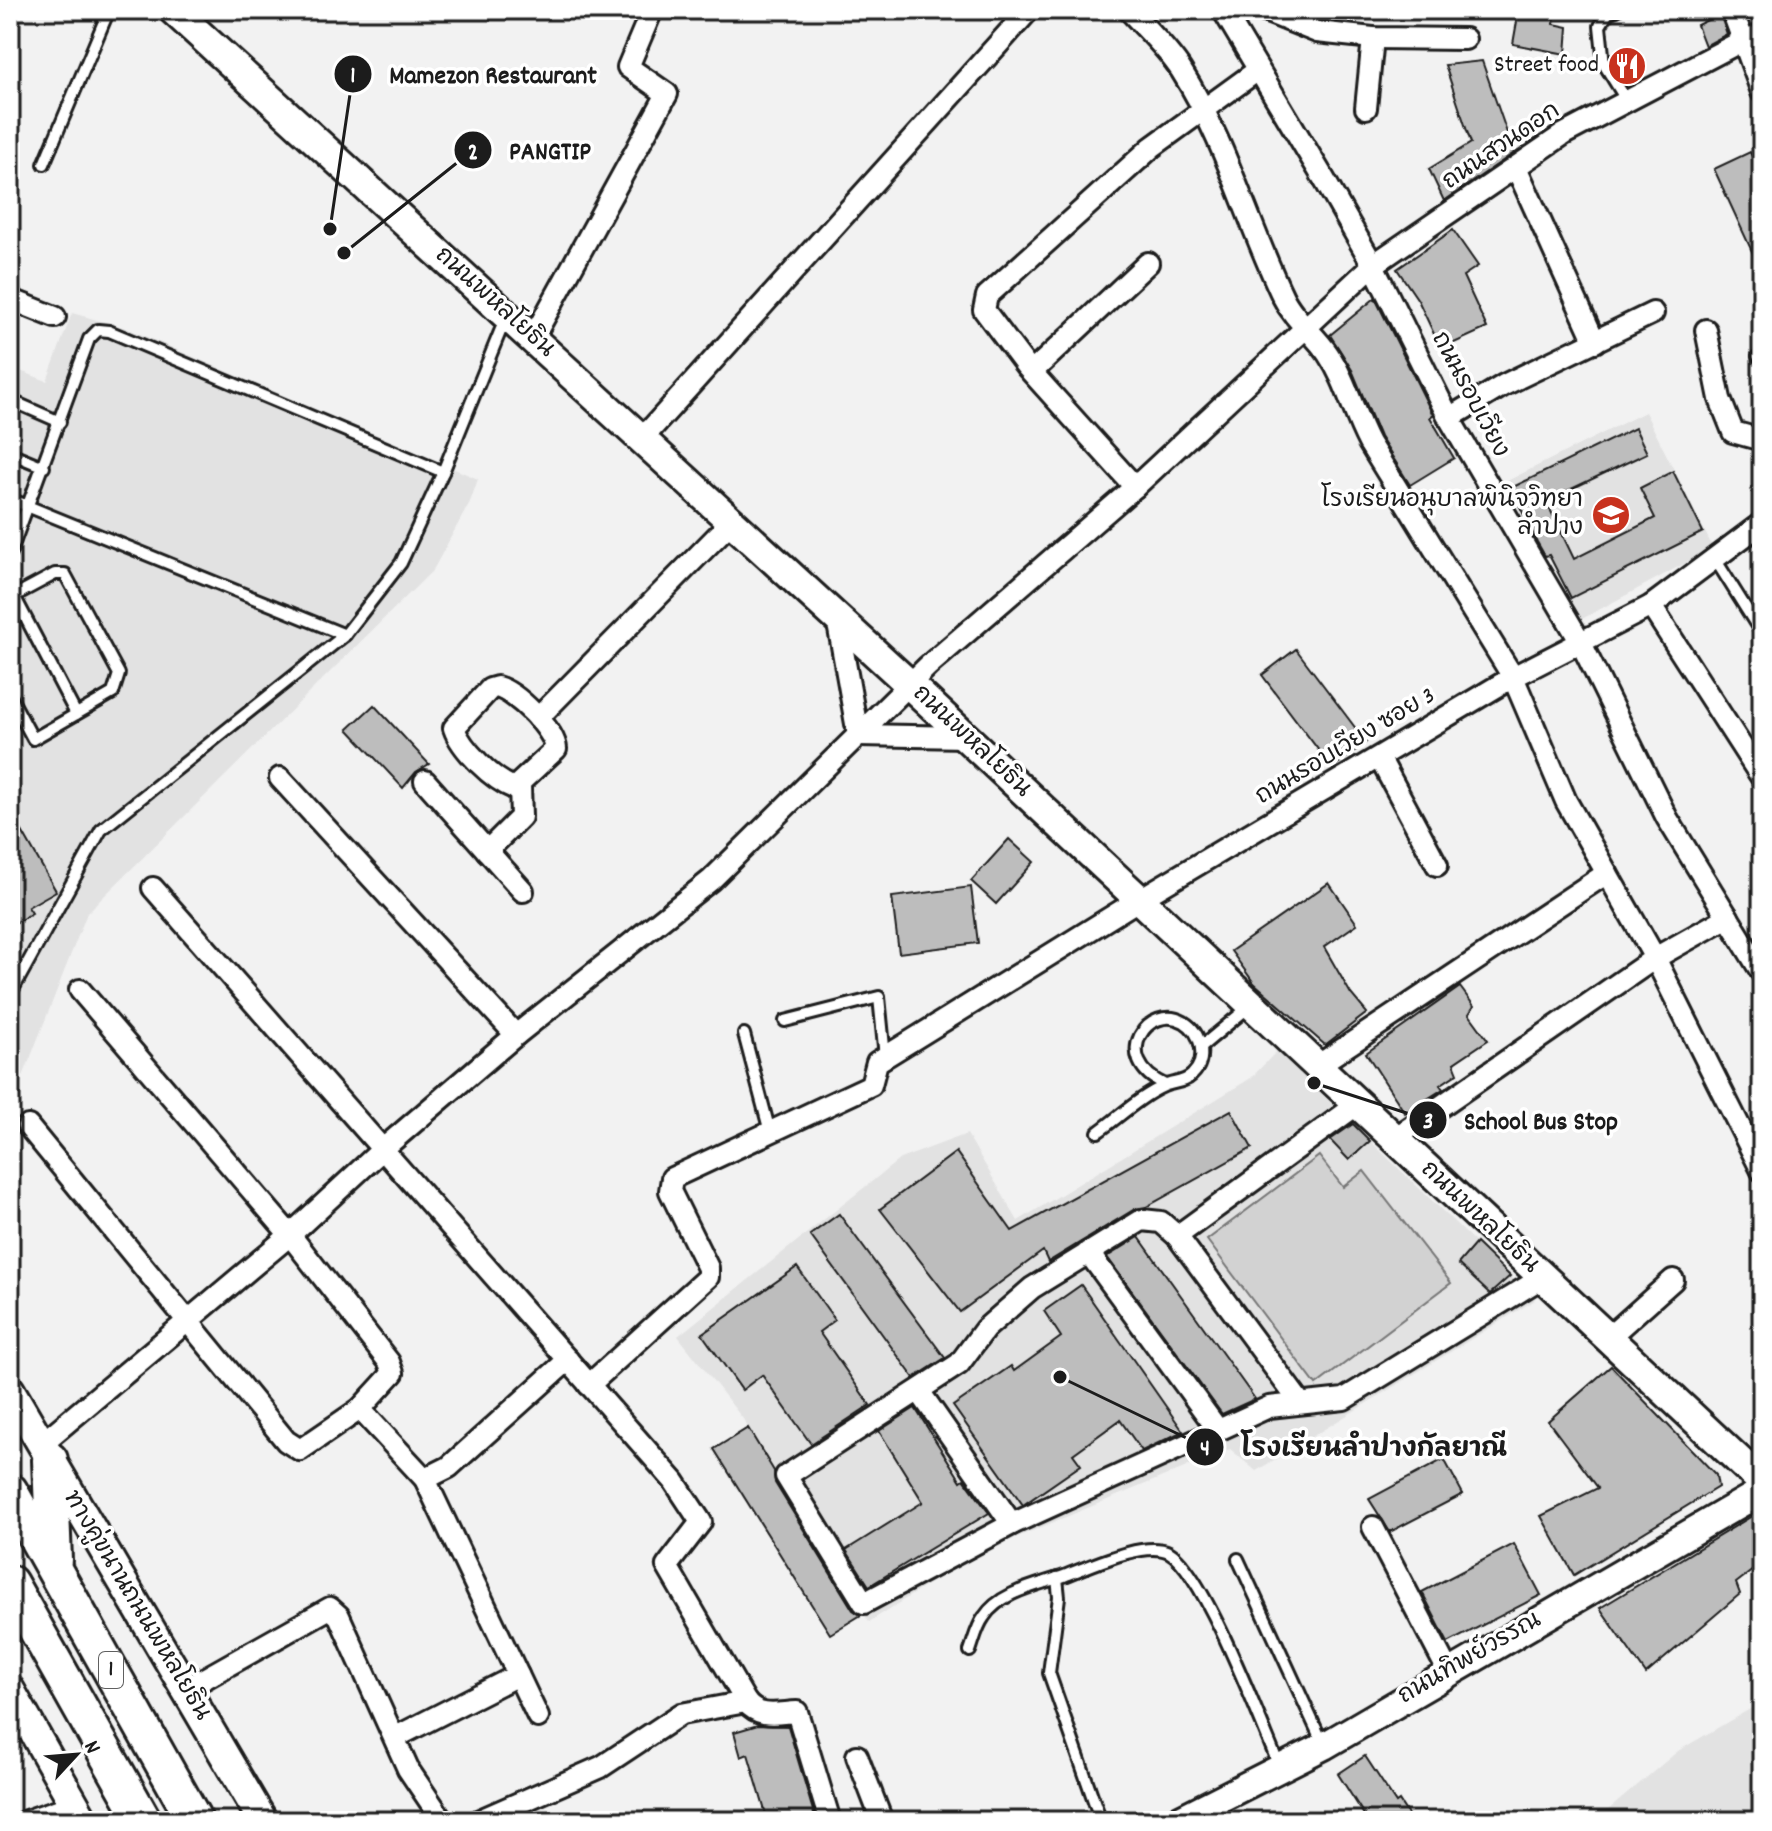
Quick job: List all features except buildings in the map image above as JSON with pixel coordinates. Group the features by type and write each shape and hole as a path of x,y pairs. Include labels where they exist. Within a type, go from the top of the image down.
{"highway":[{"path":"45,1452 54,1567"},
{"name":"1","path":"10,1491 195,1821"},
{"name":"1","path":"10,1583 144,1821"}],"main road":[{"name":"ถนนพหลโยธิน","path":"173,10 909,684 1608,1338 1761,1477"},
{"name":"ทางคู่ขนานถนนพหลโยธิน","path":"10,1390 263,1821"},
{"path":"10,1690 80,1812"}],"street":[{"path":"533,338 667,94 628,67 652,10"},
{"path":"642,439 1029,10"},
{"path":"1129,10 1180,67 1224,148 1284,299 1304,329 1327,352 1347,387 1354,415 1369,443 1513,677 1566,801 1655,958 1762,1171"},
{"name":"ถนนรอบเวียง","path":"1223,10 1373,265 1449,418 1580,641 1667,818 1762,973"},
{"path":"1262,10 1317,32 1373,38 1465,39"},
{"path":"1732,10 1752,38 1762,92"},
{"path":"1366,108 1373,38"},
{"name":"ถนนสวนดอก","path":"45,1452 384,1148 516,1035 711,880 909,684 1135,487 1373,265 1564,134 1752,38"},
{"path":"1135,487 1032,372 984,310 987,296 1152,147 1258,70"},
{"path":"1516,167 1595,342"},
{"path":"1032,372 1148,263"},
{"path":"10,299 55,317"},
{"path":"1449,418 1504,385 1653,313"},
{"path":"1706,330 1720,399 1733,432 1762,440"},
{"path":"538,718 732,521"},
{"name":"ถนนรอบเวียง ซอย 3","path":"885,1057 1140,899 1380,759 1513,677 1651,606 1762,523"},
{"path":"1651,606 1762,778"},
{"path":"837,618 858,735 966,737"},
{"path":"497,687 551,730 556,749 520,785 514,788 507,785 459,740 454,728 490,689 497,687"},
{"path":"1380,759 1437,865"},
{"path":"280,778 516,1035"},
{"path":"425,781 523,891"},
{"path":"487,851 521,817 520,785"},
{"path":"1317,1066 1607,873"},
{"path":"153,888 674,1481 699,1518 700,1526 667,1566 746,1702 756,1713 763,1715 797,1712 830,1821"},
{"path":"1395,1138 1655,958 1728,917"},
{"path":"28,1126 286,1441 300,1450 360,1409 393,1373 389,1362 290,1235 80,990"},
{"path":"589,1385 708,1277 708,1268 670,1191 672,1178 871,1085 877,1062 885,1057"},
{"path":"1177,1236 1358,1104"},
{"path":"1299,1401 1177,1236 1161,1222 1142,1220 1032,1288 985,1329 959,1364 786,1476 864,1603 1012,1524 1269,1407 1299,1401 1344,1399 1543,1277"},
{"path":"1088,1252 1218,1430"},
{"path":"1608,1338 1673,1280"},
{"path":"425,1479 449,1467 568,1360"},
{"path":"919,1391 1012,1524"},
{"path":"360,1409 425,1479 538,1717"},
{"name":"ถนนทิพย์วรรณ","path":"1176,1821 1324,1746 1761,1477"},
{"path":"1373,1527 1448,1671"},
{"path":"186,1689 330,1608 339,1616 408,1769 443,1821"},
{"path":"396,1737 518,1675"},
{"path":"478,1821 601,1767 681,1714 746,1702"},
{"path":"857,1756 882,1821"},
{"path":"26,1821 80,1812"}],"lane":[{"path":"44,164 109,10"},
{"path":"1617,10 1608,13 1600,26 1604,64 1627,101"},
{"path":"10,995 101,830 345,635 401,563 443,472 507,315"},
{"path":"10,554 89,339 98,330 109,331 443,472"},
{"path":"1762,353 1758,356 1762,361"},
{"path":"10,400 60,422"},
{"path":"10,453 44,467"},
{"path":"10,499 345,635"},
{"path":"1720,567 1762,634"},
{"path":"10,696 33,739 113,693 119,674 65,574 55,574 12,592 76,714"},
{"path":"785,1021 879,997 885,1057"},
{"path":"1202,1046 1252,1004"},
{"path":"1098,1132 1165,1085 1192,1075 1200,1062 1202,1046 1195,1031 1183,1021 1167,1018 1152,1022 1141,1033 1136,1049 1138,1064 1148,1077 1165,1085"},
{"path":"744,1034 770,1132"},
{"path":"970,1651 984,1617 998,1602 1143,1548 1167,1551 1183,1565 1227,1641 1281,1769"},
{"path":"1238,1559 1324,1746"},
{"path":"1057,1578 1059,1597 1049,1673 1101,1821"}],"shaded area":[{"path":"72,313 126,328 478,479 470,502 433,570 87,913 10,1110 10,367 47,381"},
{"name":"โรงเรียนอนุบาลพินิจวิทยา ลำปาง","path":"1645,412 1713,548 1582,619 1507,481"},
{"path":"1277,1051 1535,1300 1256,1471 1230,1449 974,1555 869,1622 743,1419 678,1336 900,1159 967,1134 1018,1221 1251,1078"},
{"path":"1319,1156 1343,1187 1364,1171 1451,1283 1316,1385 1207,1240"},
{"path":"1762,1702 1762,1821 1595,1821 1678,1751"}],"place":[{"name":"Street food","path":"1627,66"},
{"name":"Mamezon Restaurant","path":"330,229"},
{"name":"PANGTIP","path":"344,253"},
{"name":"โรงเรียนอนุบาลพินิจวิทยา ลำปาง","path":"1611,515"},
{"name":"School Bus Stop","path":"1314,1083"},
{"name":"โรงเรียนลำปางกัลยาณี","path":"1060,1377"}]}
